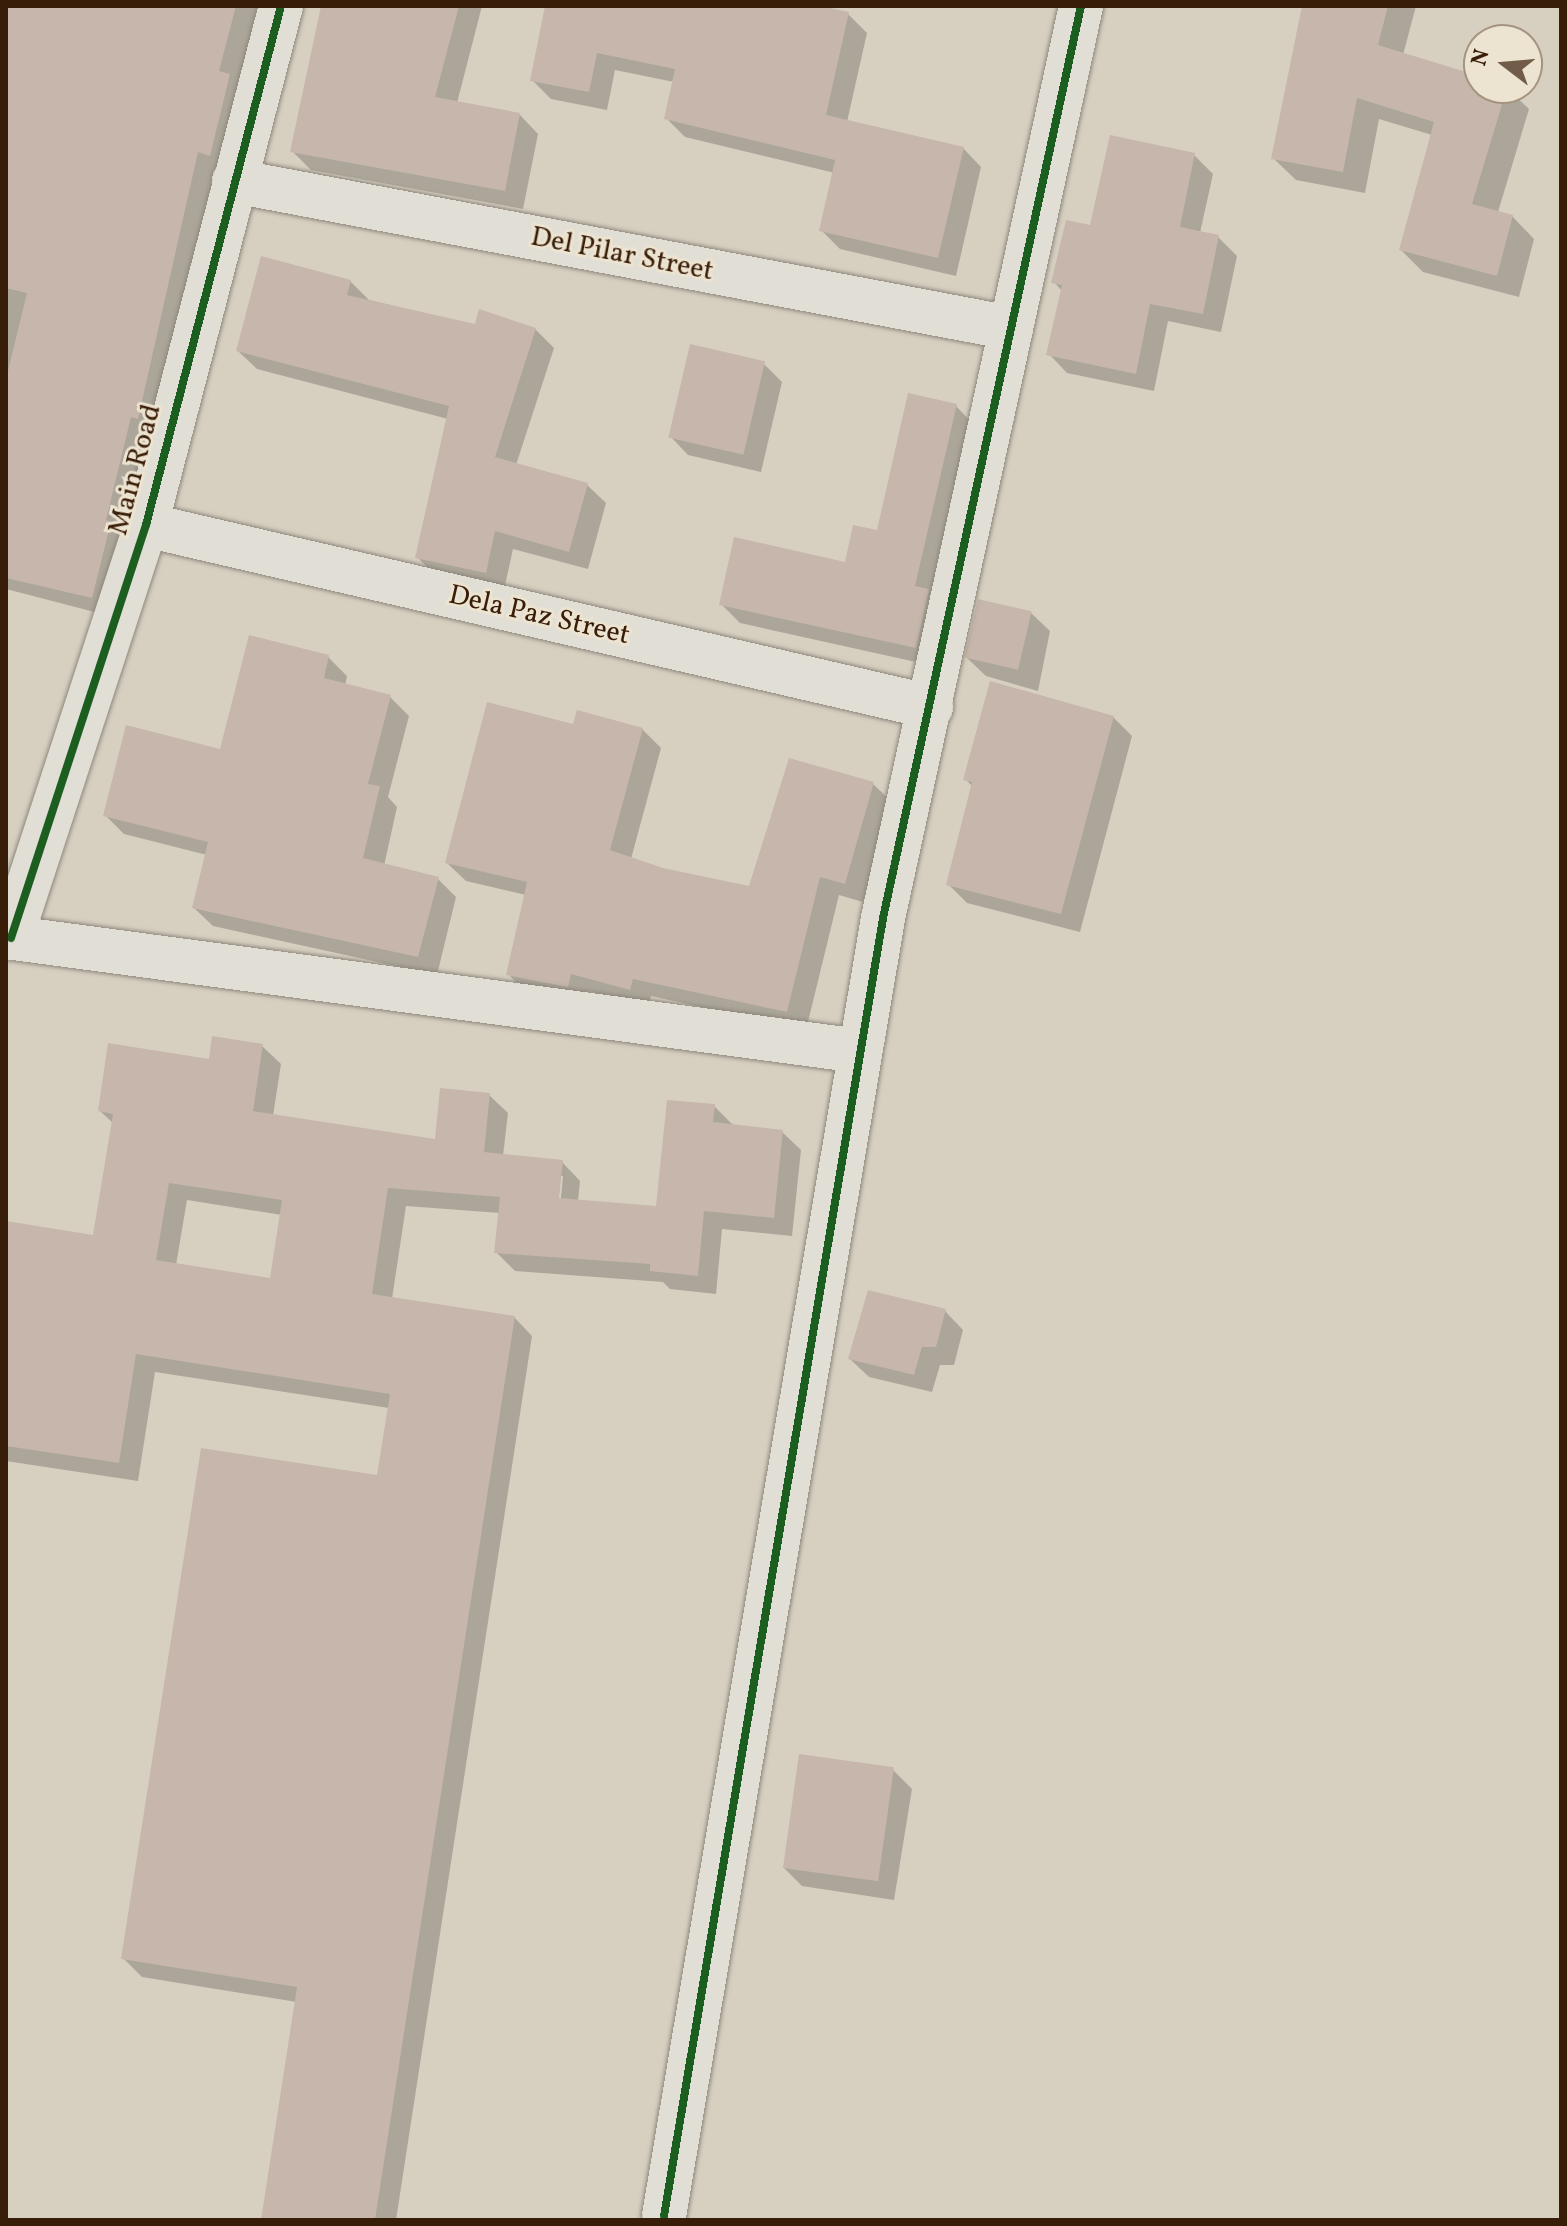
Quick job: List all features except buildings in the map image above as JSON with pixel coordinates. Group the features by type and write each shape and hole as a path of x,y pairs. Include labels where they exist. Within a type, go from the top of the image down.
{"street":[{"name":"Main Road","path":"9,938 146,525 281,6"},
{"path":"664,2216 859,1051 1081,6"},
{"name":"Del Pilar Street","path":"234,181 1011,328"},
{"name":"Dela Paz Street","path":"146,525 931,707"},
{"path":"9,938 859,1051"}],"cycle path":[{"path":"11,938 146,525 281,6"},
{"path":"664,2216 883,918 1081,6"}]}
